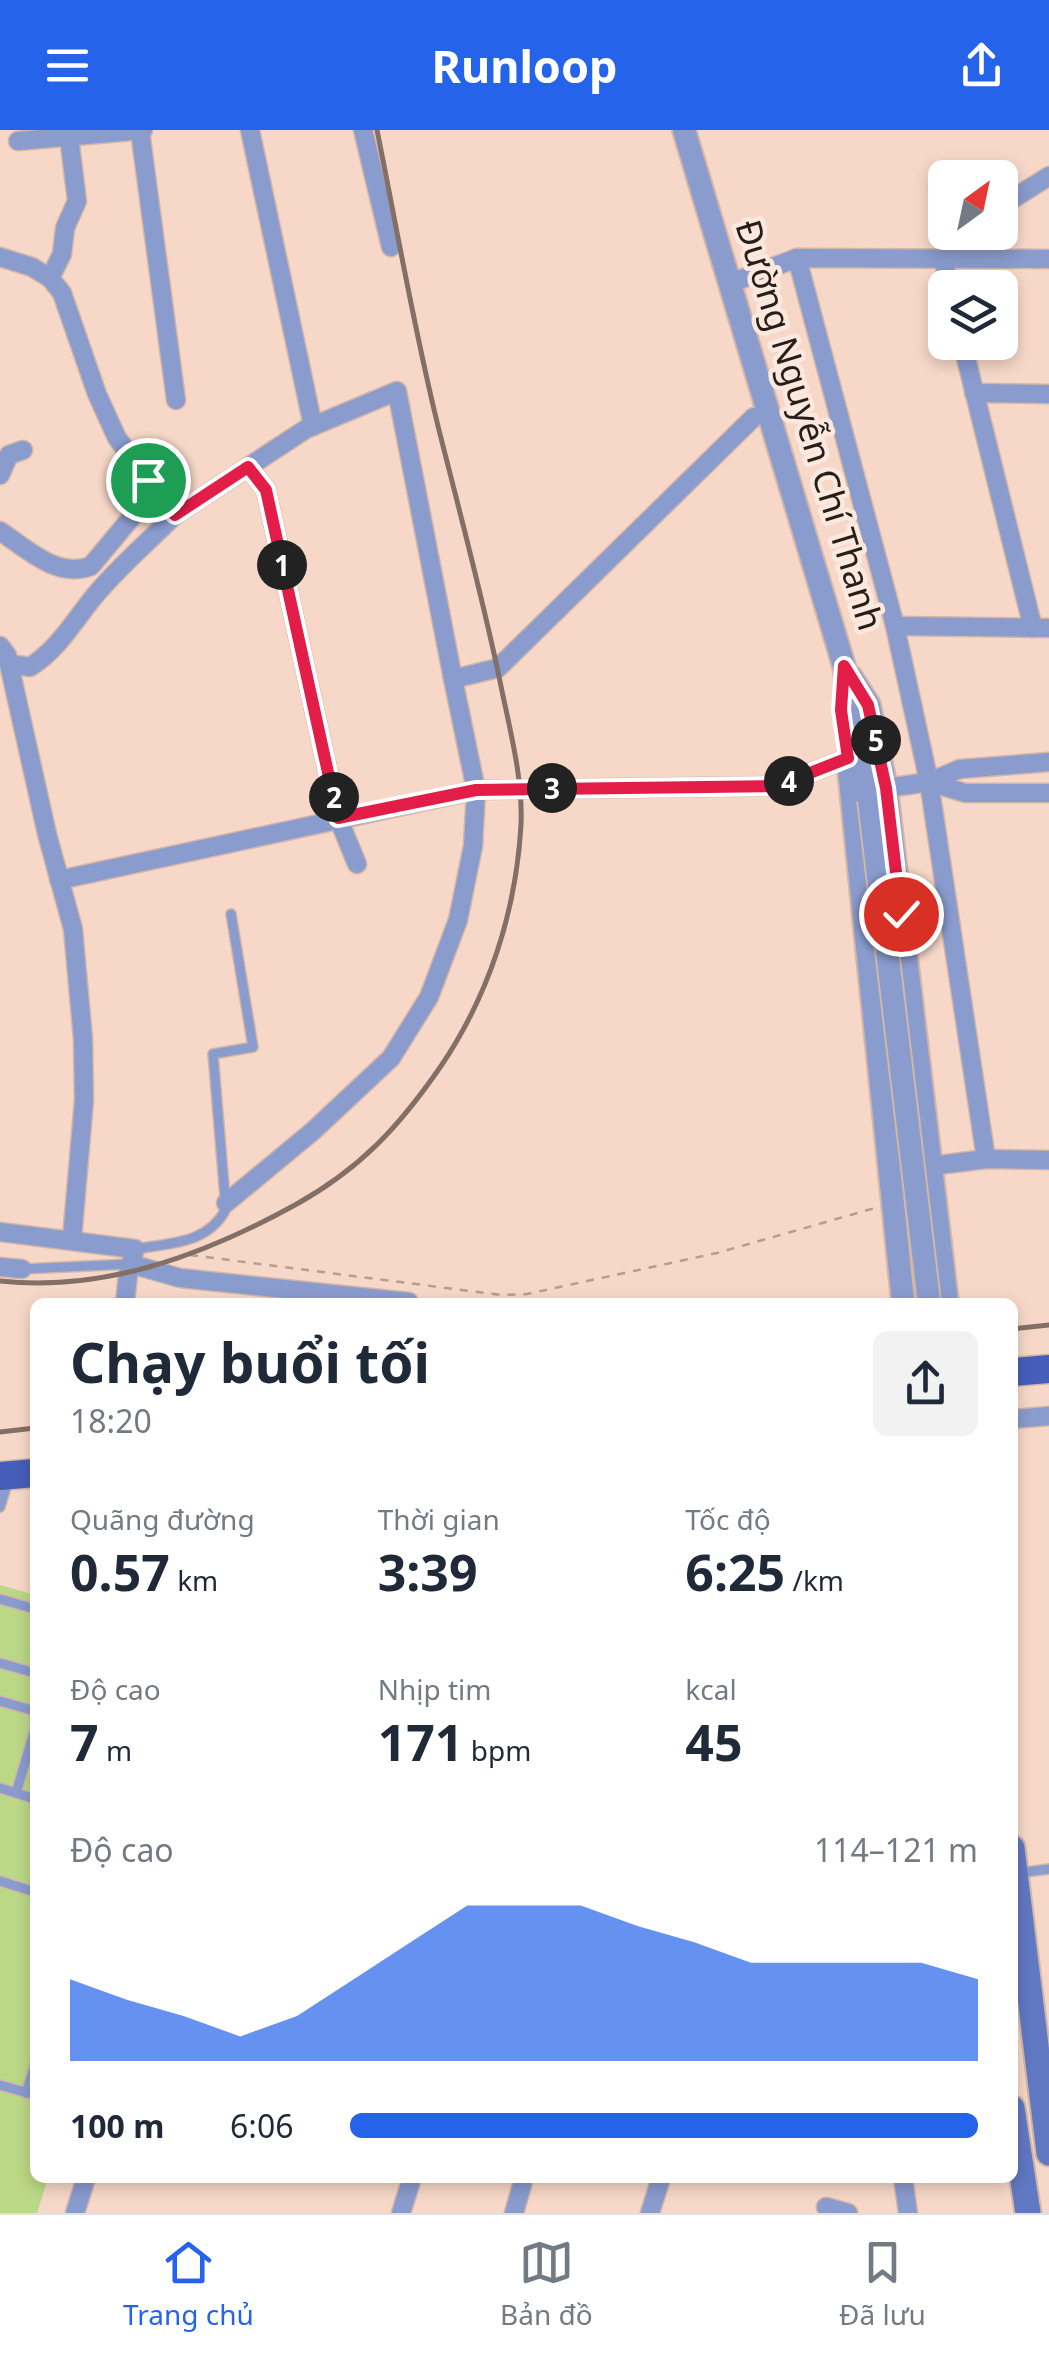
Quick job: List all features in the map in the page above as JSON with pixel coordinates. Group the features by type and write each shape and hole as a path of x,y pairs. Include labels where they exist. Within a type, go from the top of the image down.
{"main road":[{"path":"1018,1372 1049,1369"},
{"path":"1018,1904 1049,2153"},
{"path":"1018,2147 1028,2213"}],"street":[{"path":"18,141 141,130 176,400"},
{"path":"250,130 313,426"},
{"path":"363,130 392,247"},
{"name":"Đường Nguyễn Chí Thanh","path":"684,130 844,666 877,794"},
{"path":"50,278 62,254 65,228 76,202 68,136"},
{"path":"1018,196 1049,176"},
{"path":"943,259 951,250"},
{"path":"0,257 32,267 50,278 62,293 97,394 117,438 175,515"},
{"path":"731,283 797,258 1049,259"},
{"path":"797,258 895,626 929,782 986,1159"},
{"path":"943,259 946,270"},
{"path":"895,626 1041,628 966,360"},
{"path":"9,664 30,667 41,660 78,621 92,598 175,515 313,426 397,391 476,790 473,846 458,920 429,997 391,1058 314,1131 226,1203"},
{"path":"974,393 1049,394"},
{"path":"453,679 498,668 754,417"},
{"path":"0,476 9,455 23,450"},
{"path":"248,467 266,490 338,818 356,864"},
{"path":"0,531 55,566 80,570 91,566 141,506 148,480"},
{"path":"0,646 9,664 73,930 84,1100 72,1239"},
{"path":"844,666 841,710 902,1298"},
{"path":"59,880 476,790 777,786 848,758"},
{"path":"877,794 929,782 960,769 1049,762"},
{"path":"929,782 965,793 1049,793"},
{"path":"877,794 931,1166 946,1298"},
{"path":"877,794 928,1298"},
{"path":"887,1168 986,1159 1049,1160"},
{"path":"0,1232 72,1239 133,1256 180,1278 370,1298"},
{"path":"126,1298 133,1256"},
{"path":"0,1267 22,1270"},
{"path":"1018,1419 1049,1416"},
{"path":"75,2213 84,2183"},
{"path":"402,2213 411,2183"},
{"path":"514,2213 523,2183"},
{"path":"650,2213 659,2183"},
{"path":"904,2183 908,2213"},
{"path":"826,2206 848,2213"}],"lane":[{"path":"22,1270 133,1256 189,1240 218,1225 226,1203 213,1054 254,1047 231,914"},
{"path":"0,1507 15,1475"},
{"path":"0,1599 30,1608"},
{"path":"0,1663 30,1671"},
{"path":"0,1701 30,1709"},
{"path":"16,1793 30,1745"},
{"path":"0,1788 30,1797"},
{"path":"1018,1879 1049,1870"},
{"path":"0,1882 30,1891"},
{"path":"0,2085 30,2094"}],"path":[{"path":"190,1254 501,1295 527,1294 717,1253 891,1204"}],"green space":[{"path":"0,1585 30,1594 30,2183 46,2183 37,2213 0,2213"}],"railway":[{"path":"0,1281 78,1281 153,1266 225,1240 318,1191 377,1145 425,1088 473,1011 497,952 518,857 518,775 488,624 421,353 377,130"},
{"path":"1018,1328 1049,1325"},
{"path":"0,1432 30,1429"}],"route":[{"path":"148,480 175,515 248,467 266,490 338,818 476,790 777,786 848,758 841,710 844,666 868,705 886,788 901,914"}]}
